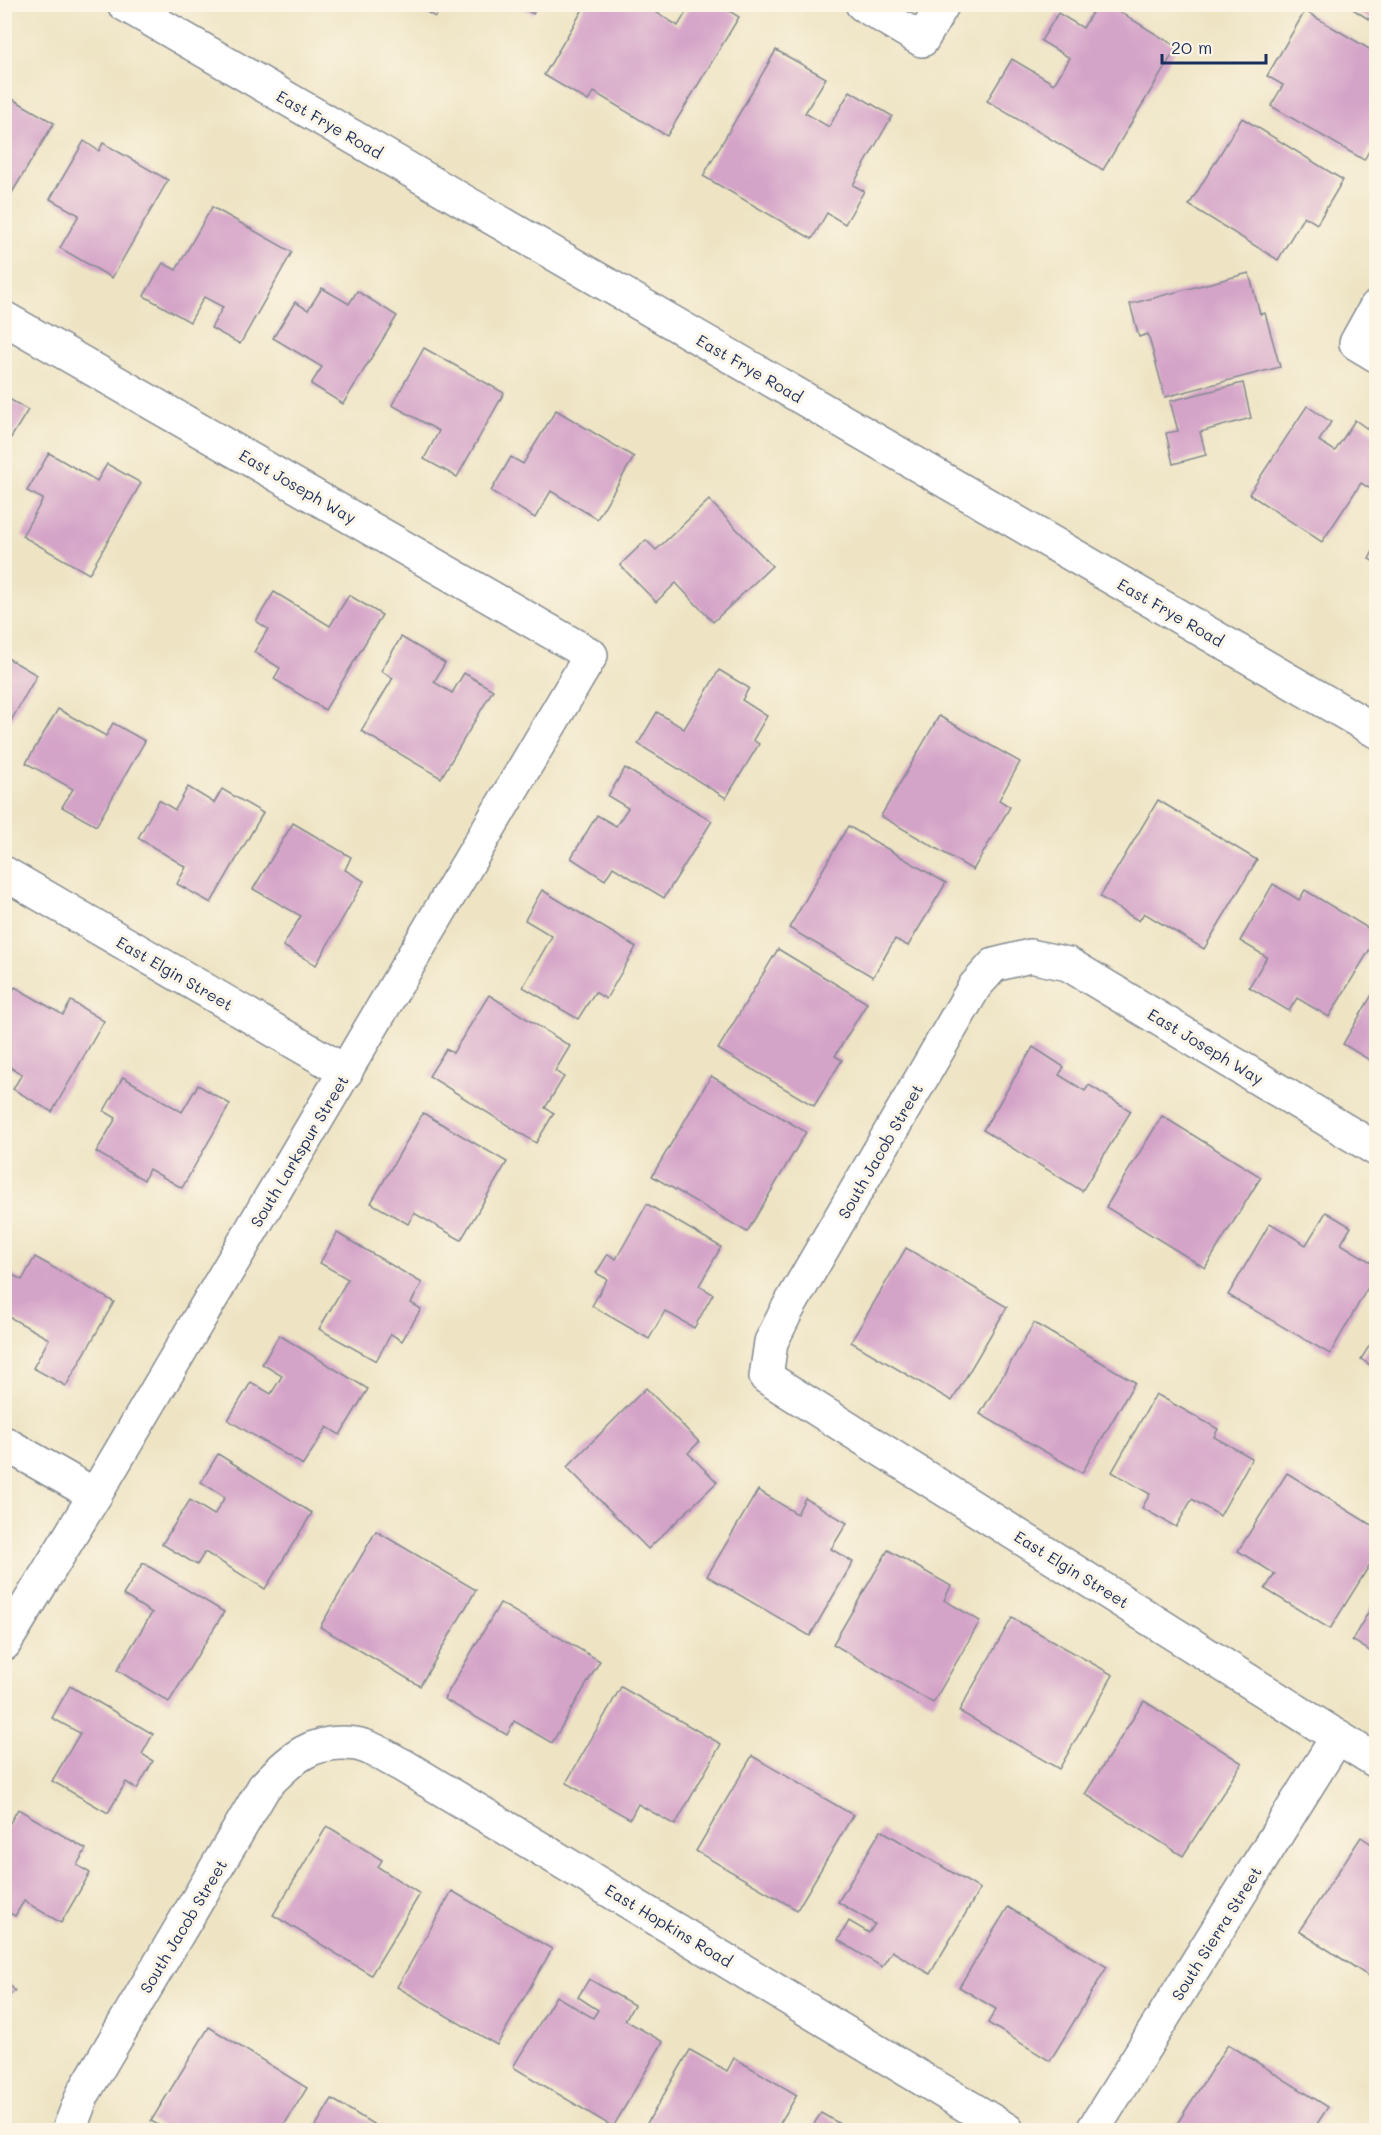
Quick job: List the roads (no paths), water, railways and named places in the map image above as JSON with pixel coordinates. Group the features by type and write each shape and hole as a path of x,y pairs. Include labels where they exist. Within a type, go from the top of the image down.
{"street":[{"name":"East Frye Road","path":"124,4 1377,731"},
{"path":"862,4 922,40 943,4"},
{"path":"1366,349 1377,307"},
{"name":"East Joseph Way","path":"4,318 591,655"},
{"name":"South Larkspur Street","path":"4,1644 96,1495 591,655"},
{"name":"East Elgin Street","path":"4,873 346,1072"},
{"name":"East Joseph Way","path":"1030,956 1068,964 1377,1149"},
{"name":"South Jacob Street","path":"766,1377 771,1342 787,1310 975,986 994,965 1030,956"},
{"name":"East Elgin Street","path":"766,1377 1377,1761"},
{"path":"4,1443 96,1495"},
{"name":"South Sierra Street","path":"1093,2130 1338,1736"},
{"name":"East Hopkins Road","path":"323,1745 357,1744 402,1765 1007,2130"},
{"name":"South Jacob Street","path":"69,2130 83,2094 264,1787 291,1758 323,1745"}]}
